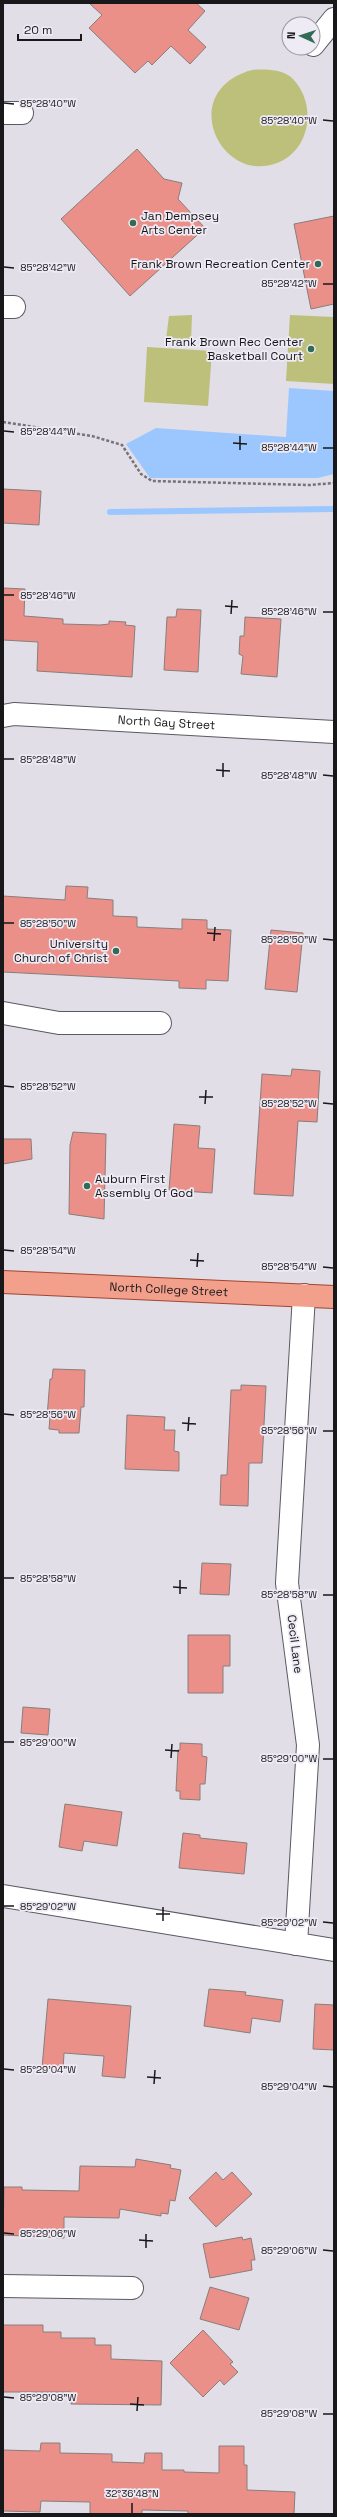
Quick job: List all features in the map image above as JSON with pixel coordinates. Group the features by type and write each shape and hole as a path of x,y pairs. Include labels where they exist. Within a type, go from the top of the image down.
{"main road":[{"name":"North College Street","path":"3,1282 334,1297"}],"street":[{"path":"321,34 334,18"},
{"name":"North Gay Street","path":"7,712 334,732"},
{"path":"3,1013 59,1023 160,1023"},
{"name":"Cecil Lane","path":"296,1944 308,1745 287,1582 304,1295"},
{"path":"3,1896 334,1950"},
{"path":"3,2286 132,2288"}],"path":[{"path":"3,422 92,436 122,445 141,474 152,481 310,485 334,483"}],"green space":[{"path":"252,70 274,70 284,73 293,79 301,89 305,101 307,126 303,137 297,148 288,157 277,163 256,166 238,161 224,149 215,133 211,114 216,96 229,81"},
{"path":"192,315 191,341 166,339 169,316"},
{"name":"Frank Brown Rec Center Basketball Court","path":"290,315 334,317 334,384 286,381"},
{"path":"147,347 212,351 208,406 144,402"}],"water":[{"path":"289,388 334,391 334,474 318,478 150,478 126,444 156,428 286,437"}],"building":[{"path":"89,3 196,3 205,11 188,30 206,47 190,64 171,46 152,65 148,61 135,73 89,28 102,15"},
{"name":"Jan Dempsey Arts Center","path":"137,149 164,179 182,183 178,199 205,228 130,296 61,219"},
{"name":"Frank Brown Recreation Center","path":"334,216 334,304 311,309 294,224"},
{"path":"3,489 41,491 39,525 3,523"},
{"path":"3,588 25,589 24,616 63,619 63,624 100,625 109,624 109,621 126,622 125,625 135,626 132,677 37,671 38,642 3,640"},
{"path":"177,609 201,610 198,672 164,670 167,617 176,617"},
{"path":"245,617 281,619 277,677 241,674 243,656 239,654 240,636 244,636"},
{"name":"University Church of Christ","path":"66,886 88,887 87,898 113,900 113,916 137,917 137,927 182,929 182,919 207,920 207,929 231,930 228,981 206,980 206,989 179,988 179,981 3,972 3,896 65,900"},
{"path":"271,930 303,933 297,992 265,989"},
{"path":"292,1069 320,1071 317,1122 298,1121 293,1196 254,1194 262,1074 291,1076"},
{"path":"174,1124 200,1126 198,1148 215,1149 212,1193 169,1190"},
{"name":"Auburn First Assembly Of God","path":"73,1132 106,1134 104,1219 69,1214 70,1145"},
{"path":"3,1139 31,1139 32,1159 3,1164"},
{"path":"53,1369 85,1370 84,1407 81,1407 79,1433 59,1433 59,1430 49,1429 50,1417 47,1417 50,1379 52,1379"},
{"path":"241,1385 266,1386 262,1463 249,1463 248,1506 220,1505 221,1475 227,1475 231,1390 241,1390"},
{"path":"127,1415 165,1417 164,1430 175,1430 174,1451 179,1452 179,1471 125,1469"},
{"path":"202,1563 231,1564 229,1595 200,1594"},
{"path":"188,1635 230,1635 230,1666 223,1666 223,1693 188,1693"},
{"path":"23,1707 50,1709 48,1735 21,1733"},
{"path":"180,1743 202,1744 202,1756 207,1757 205,1784 200,1784 200,1800 180,1799 180,1791 176,1791 178,1750 180,1750"},
{"path":"65,1804 122,1812 117,1846 84,1841 82,1851 59,1847"},
{"path":"183,1833 200,1835 200,1838 247,1843 244,1874 179,1868"},
{"path":"209,1989 246,1992 245,1995 283,2000 280,2022 252,2018 250,2033 204,2026"},
{"path":"48,1999 131,2006 125,2078 102,2076 104,2056 64,2053 63,2070 42,2068"},
{"path":"315,2004 334,2005 334,2050 313,2049"},
{"path":"136,2159 171,2165 170,2168 181,2170 175,2201 170,2200 168,2214 161,2213 161,2216 120,2209 119,2218 64,2217 64,2238 3,2235 4,2187 22,2187 22,2190 79,2191 80,2166 135,2167"},
{"path":"216,2172 223,2180 232,2172 252,2194 216,2227 189,2198"},
{"path":"242,2237 243,2240 251,2238 255,2260 251,2260 252,2270 210,2278 203,2244"},
{"path":"210,2287 249,2298 239,2330 200,2319"},
{"path":"3,2325 43,2325 43,2332 61,2332 61,2338 95,2338 95,2345 111,2345 111,2359 162,2361 161,2405 71,2404 71,2392 3,2392"},
{"path":"203,2330 233,2362 230,2364 238,2372 224,2385 220,2380 203,2397 170,2363"},
{"path":"41,2443 60,2443 60,2453 112,2454 112,2462 144,2463 145,2453 162,2453 162,2470 219,2473 219,2446 244,2446 244,2465 247,2465 247,2490 295,2492 294,2514 188,2514 188,2511 142,2510 142,2514 90,2514 90,2502 41,2501 40,2512 3,2511 3,2450 40,2451"}],"waterway":[{"path":"110,512 334,509"}],"place":[{"name":"Jan Dempsey Arts Center","path":"133,223"},
{"name":"Frank Brown Recreation Center","path":"318,264"},
{"name":"Frank Brown Rec Center Basketball Court","path":"311,349"},
{"name":"University Church of Christ","path":"116,951"},
{"name":"Auburn First Assembly Of God","path":"87,1186"}]}
